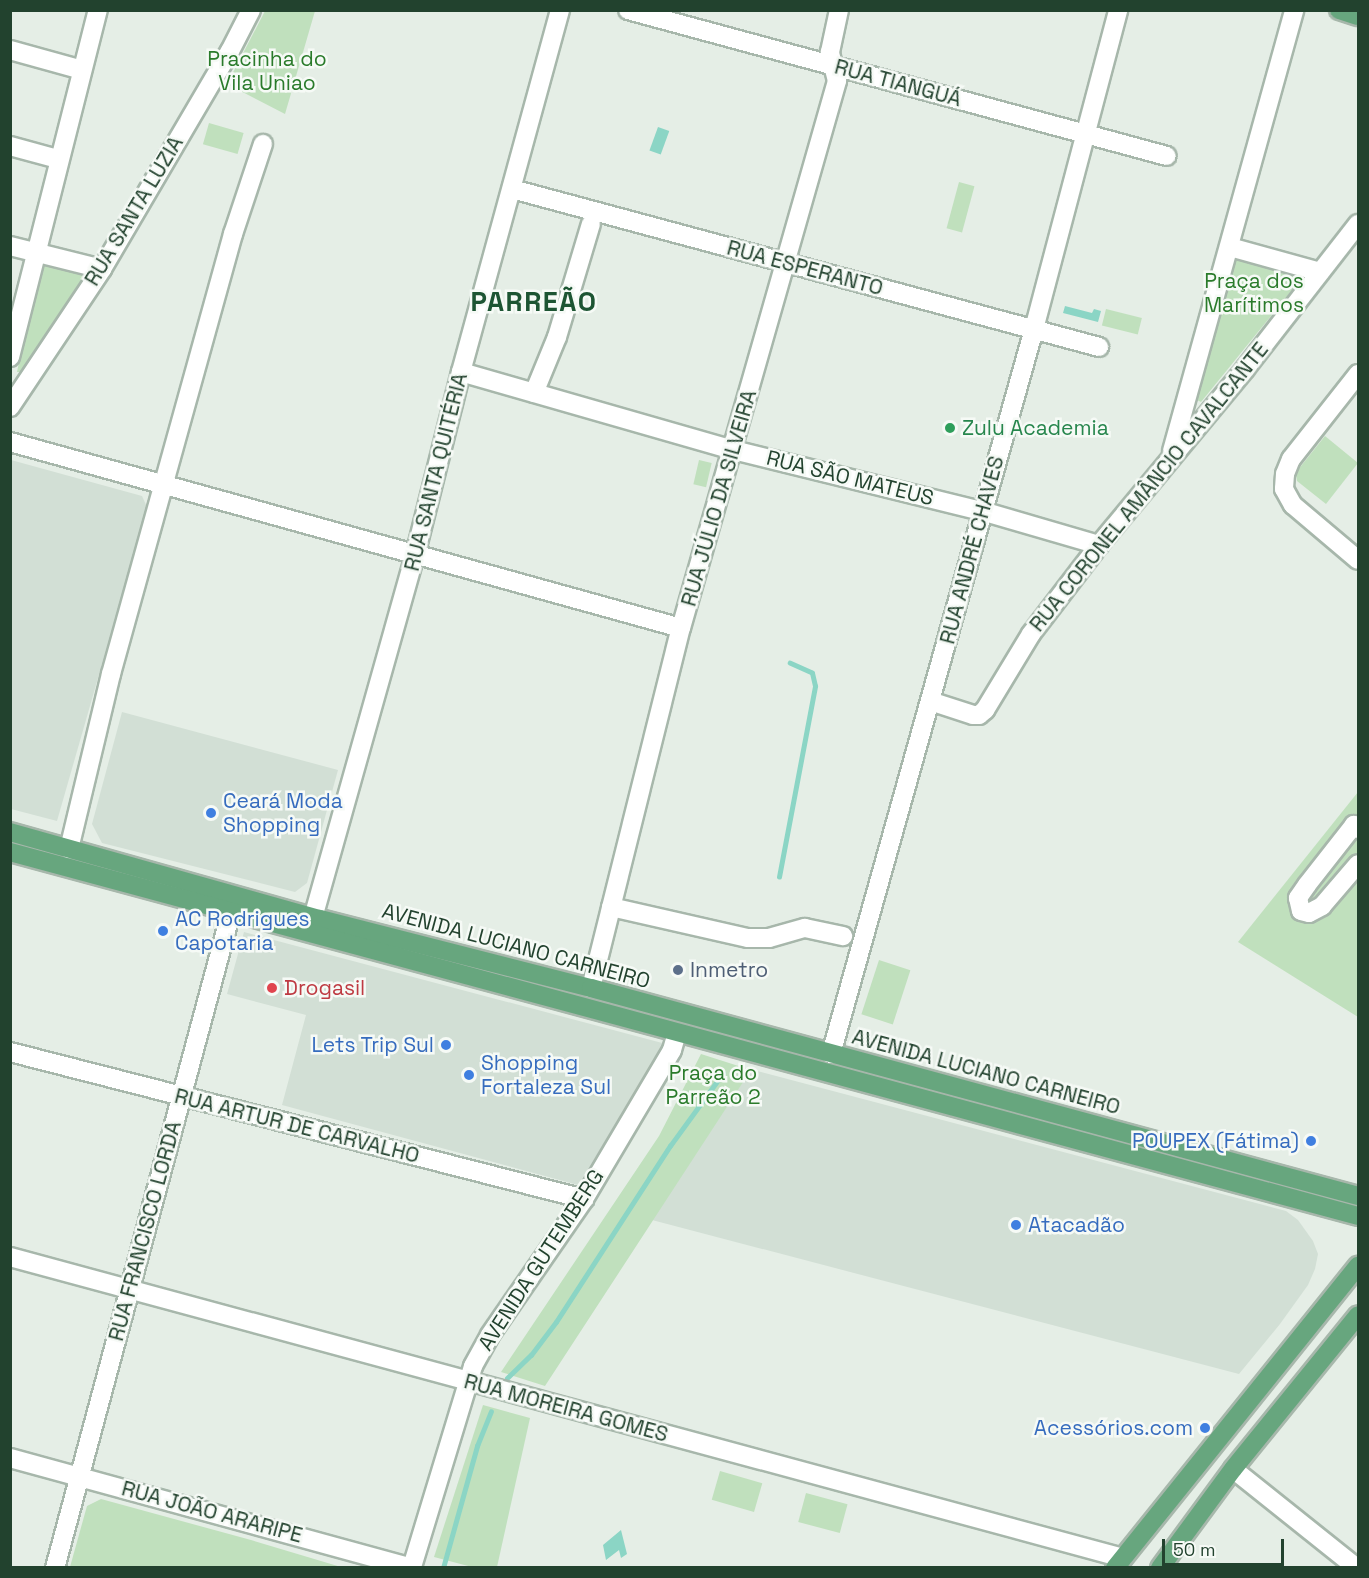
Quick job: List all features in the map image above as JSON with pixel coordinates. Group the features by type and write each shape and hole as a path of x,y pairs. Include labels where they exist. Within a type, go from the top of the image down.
{"main road":[{"path":"1339,10 1359,16"},
{"name":"AVENIDA LUCIANO CARNEIRO","path":"10,832 69,849 234,904"},
{"name":"AVENIDA LUCIANO CARNEIRO","path":"10,852 234,904 677,1033 1359,1216"},
{"name":"AVENIDA LUCIANO CARNEIRO","path":"311,925 591,988 1359,1196"},
{"path":"1119,1563 1359,1266"},
{"path":"1160,1568 1233,1469 1359,1315"}],"street":[{"path":"10,357 58,159 98,10"},
{"name":"RUA SANTA LUZIA","path":"10,407 102,269 230,51 250,10"},
{"name":"RUA SANTA QUITÉRIA","path":"311,925 415,555 461,372 560,10"},
{"name":"RUA TIANGUÁ","path":"628,10 1167,156"},
{"name":"RUA JÚLIO DA SILVEIRA","path":"591,988 681,628 837,81 832,65 831,43 839,10"},
{"name":"RUA ANDRÉ CHAVES","path":"831,1054 1034,329 1118,10"},
{"path":"1169,460 1294,10"},
{"path":"10,50 82,70"},
{"path":"69,849 111,674 233,234 263,144"},
{"path":"10,146 58,159"},
{"name":"RUA ESPERANTO","path":"512,189 1099,347"},
{"path":"534,393 557,337 591,224"},
{"name":"RUA CORONEL AMÂNCIO CAVALCANTE","path":"930,700 973,715 979,715 985,711 1031,634 1099,545 1359,224"},
{"path":"10,246 102,269"},
{"path":"1230,247 1320,272"},
{"name":"RUA SÃO MATEUS","path":"461,372 733,450 982,511 1099,545"},
{"path":"1359,374 1291,459 1285,474 1284,489 1293,505 1359,560"},
{"path":"10,442 681,628"},
{"path":"1359,829 1354,825 1307,885 1298,898 1301,910 1309,913 1322,906 1359,864"},
{"name":"RUA FRANCISCO LORDA","path":"55,1568 180,1097 234,904"},
{"path":"611,907 748,938 769,938 805,928 843,936"},
{"name":"AVENIDA GUTEMBERG","path":"412,1568 466,1380 490,1335 584,1198 672,1050 677,1033"},
{"name":"RUA ARTUR DE CARVALHO","path":"10,1052 584,1198"},
{"name":"RUA MOREIRA GOMES","path":"10,1257 513,1392 1119,1563"},
{"name":"RUA JOÃO ARARIPE","path":"10,1458 412,1568"},
{"path":"1233,1469 1357,1568"}],"shaded area":[{"path":"11,460 142,496 147,507 57,821 11,809"},
{"name":"Ceará Moda Shopping","path":"122,712 338,770 307,883 295,892 102,843 92,824"},
{"name":"Shopping Fortaleza Sul","path":"244,932 666,1044 578,1185 282,1105 306,1015 227,994"},
{"path":"757,1071 1286,1211 1298,1220 1313,1241 1318,1254 1315,1269 1308,1285 1280,1324 1239,1374 652,1220 748,1074"}],"green space":[{"name":"Pracinha do Vila Uniao","path":"265,11 315,11 285,114 227,84"},
{"path":"209,123 244,133 238,154 203,144"},
{"path":"959,182 974,186 962,233 947,228"},
{"name":"Praça dos Marítimos","path":"1239,258 1295,274 1297,284 1201,402 1195,399 1234,261"},
{"path":"44,264 85,276 87,281 21,372 17,372 39,267"},
{"path":"1106,309 1142,318 1138,334 1102,325"},
{"path":"1325,436 1358,463 1326,504 1297,481 1296,476 1297,471"},
{"path":"699,460 712,463 706,487 693,484"},
{"path":"1358,792 1358,1017 1238,942"},
{"path":"879,960 910,970 893,1024 861,1014"},
{"name":"Praça do Parreão 2","path":"701,1054 751,1070 545,1386 501,1372 659,1136"},
{"path":"483,1405 530,1418 497,1567 472,1567 434,1557"},
{"path":"720,1471 762,1483 754,1512 712,1500"},
{"path":"806,1493 848,1504 840,1533 798,1522"},
{"path":"101,1499 341,1567 70,1567 87,1506"}],"water":[{"path":"658,127 669,131 661,155 649,150"},
{"path":"1065,306 1092,313 1094,309 1101,311 1098,322 1063,313"},
{"path":"621,1530 627,1554 621,1558 619,1550 606,1560 603,1545"}],"waterway":[{"path":"779,877 815,686 812,673 790,663"},
{"path":"507,1378 531,1355 556,1322 670,1146 723,1073"},
{"path":"443,1568 477,1446 491,1412"}],"place":[{"name":"Zulu Academia","path":"950,428"},
{"name":"Ceará Moda Shopping","path":"211,813"},
{"name":"AC Rodrigues Capotaria","path":"163,931"},
{"name":"Inmetro","path":"678,970"},
{"name":"Drogasil","path":"272,988"},
{"name":"Lets Trip Sul","path":"446,1045"},
{"name":"Shopping Fortaleza Sul","path":"469,1075"},
{"name":"POUPEX (Fátima)","path":"1311,1141"},
{"name":"Atacadão","path":"1016,1225"},
{"name":"Acessórios.com","path":"1205,1428"}],"district":[{"name":"PARREÃO","path":"534,302"}]}
